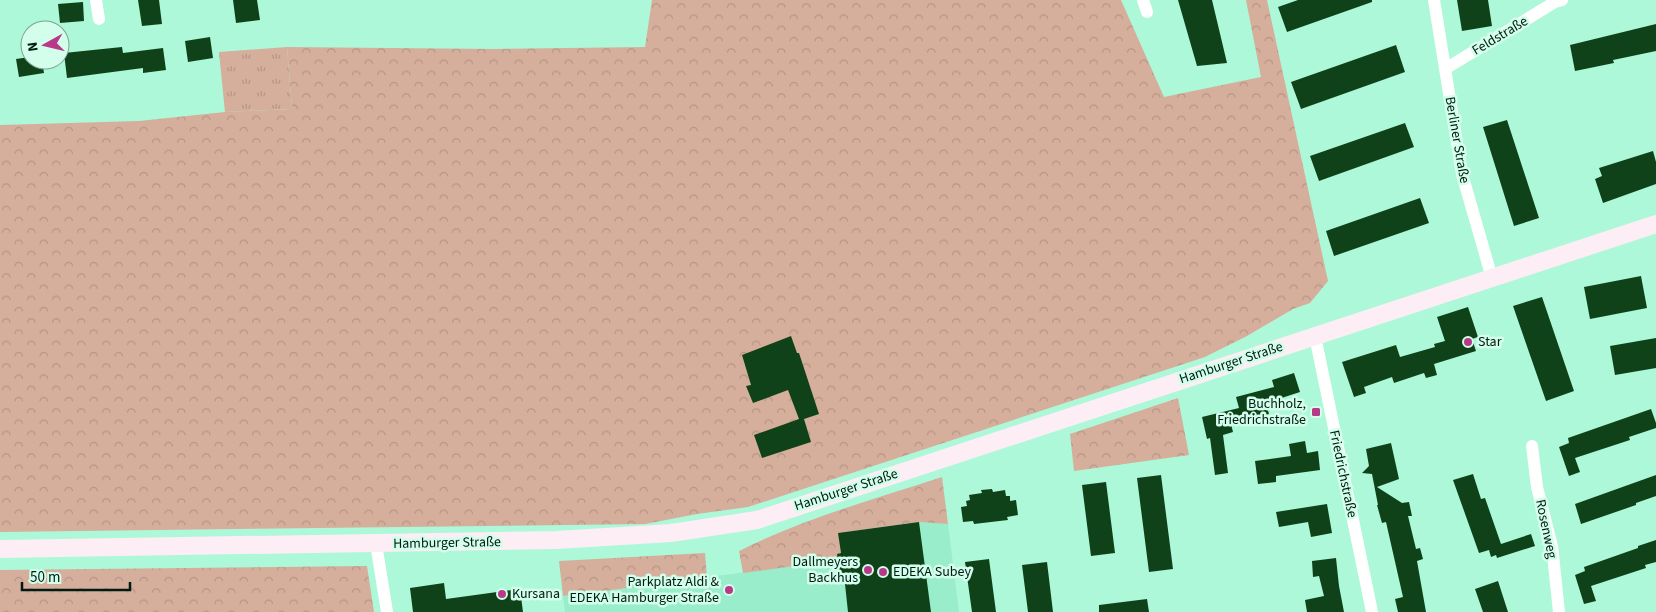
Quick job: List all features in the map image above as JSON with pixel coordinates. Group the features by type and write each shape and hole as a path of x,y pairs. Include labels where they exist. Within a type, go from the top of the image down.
{"main road":[{"name":"Hamburger Straße","path":"0,549 556,540 670,533 757,520 1656,224"}],"street":[{"path":"96,0 99,19"},
{"name":"Berliner Straße","path":"1434,0 1462,174 1492,278"},
{"name":"Feldstraße","path":"1445,69 1557,1"},
{"name":"Friedrichstraße","path":"1315,336 1372,612"},
{"name":"Rosenweg","path":"1532,446 1537,487 1552,546 1560,612"},
{"path":"376,544 387,612"}],"shaded area":[{"path":"919,522 948,524 959,612 565,612 563,596 838,560 837,554 841,553 838,533"}],"green space":[{"path":"652,0 1121,0 1164,97 1261,77 1246,0 1267,0 1328,281 1310,303 1293,309 1247,336 1205,357 748,507 645,524 0,532 0,125 139,121 225,112 292,109 287,47 493,49 645,47"},
{"path":"287,47 292,109 225,112 219,52"},
{"path":"1178,398 1189,455 1074,471 1070,434"},
{"path":"942,477 948,524 919,522 839,533 841,553 837,554 838,560 743,573 739,551 813,519"},
{"path":"705,553 707,578 563,596 559,561"},
{"path":"367,566 374,612 0,612 0,570"}],"building":[{"path":"138,0 159,0 162,24 142,26"},
{"path":"233,0 257,0 260,20 236,23"},
{"path":"1178,0 1212,0 1227,63 1197,66"},
{"path":"1298,0 1372,0 1372,2 1287,32 1278,7"},
{"path":"1457,0 1488,0 1492,26 1462,31"},
{"path":"83,2 84,21 70,22 70,20 60,20 58,4"},
{"path":"1656,24 1656,51 1613,60 1614,63 1575,71 1570,45"},
{"path":"210,37 213,58 188,62 185,41"},
{"path":"1396,45 1405,72 1301,109 1291,82"},
{"path":"122,47 123,53 163,48 166,70 143,73 143,68 67,78 66,70 70,70 70,52"},
{"path":"20,58 20,70 44,70 44,73 19,77 16,59"},
{"path":"1507,120 1539,218 1514,226 1483,127"},
{"path":"1405,123 1414,147 1319,181 1310,156"},
{"path":"1653,151 1656,162 1656,184 1603,203 1595,179 1602,176 1599,168"},
{"path":"1420,198 1429,223 1334,256 1326,231"},
{"path":"1641,276 1647,308 1590,319 1584,287"},
{"path":"1542,297 1574,391 1546,401 1513,306"},
{"path":"1468,307 1478,337 1472,339 1476,351 1434,364 1437,375 1426,378 1424,373 1394,383 1392,377 1364,387 1366,393 1354,397 1342,362 1396,345 1400,357 1435,347 1434,344 1445,341 1437,317"},
{"path":"791,336 797,353 799,353 819,414 804,419 811,442 762,458 754,435 799,419 788,390 753,403 746,386 751,385 742,355"},
{"path":"1656,338 1656,368 1615,375 1610,346"},
{"path":"1294,373 1300,392 1266,403 1269,414 1231,424 1233,432 1223,435 1228,473 1215,475 1210,438 1207,439 1202,417 1239,408 1236,397 1274,387 1272,380"},
{"path":"1651,409 1656,428 1629,437 1630,440 1575,458 1580,472 1569,476 1559,447 1569,443 1568,438"},
{"path":"1305,441 1307,453 1318,451 1320,470 1276,476 1276,482 1258,484 1255,461 1291,456 1289,444"},
{"path":"1391,443 1399,479 1377,487 1402,503 1409,502 1412,516 1408,516 1416,549 1420,548 1423,559 1417,561 1426,612 1398,612 1395,599 1403,597 1386,522 1382,523 1372,474 1362,473 1369,466 1366,449"},
{"path":"1473,474 1481,499 1485,498 1501,544 1531,534 1535,546 1497,558 1496,555 1491,557 1489,550 1479,553 1453,480"},
{"path":"1161,475 1173,569 1149,572 1137,478"},
{"path":"1656,475 1656,496 1581,524 1575,504"},
{"path":"1106,482 1115,553 1091,556 1082,485"},
{"path":"992,489 993,492 1005,490 1006,496 1010,496 1010,501 1016,500 1018,515 1007,517 1008,520 974,524 973,521 963,522 961,507 967,506 966,501 970,500 969,495 982,493 981,490"},
{"path":"1327,504 1332,533 1311,537 1308,522 1279,527 1276,512"},
{"name":"EDEKA Subey","path":"919,522 931,612 848,612 845,584 841,584 837,554 841,553 838,533"},
{"path":"1656,540 1656,562 1645,565 1646,568 1591,586 1596,601 1584,604 1575,575 1585,571 1584,567"},
{"path":"1336,558 1344,612 1307,612 1305,600 1324,596 1319,576 1313,577 1312,561"},
{"path":"989,559 996,612 972,612 965,562"},
{"path":"1047,562 1053,612 1028,612 1022,565"},
{"path":"1498,581 1508,612 1483,612 1475,589"},
{"name":"Kursana","path":"444,583 446,599 520,589 523,612 413,612 410,588"},
{"path":"1147,599 1149,612 1099,612 1099,605"}],"place":[{"name":"Star","path":"1468,342"},
{"name":"Buchholz, Friedrichstraße","path":"1316,412"},
{"name":"Dallmeyers Backhus","path":"868,570"},
{"name":"EDEKA Subey","path":"883,572"},
{"name":"Parkplatz Aldi & EDEKA Hamburger Straße","path":"729,590"},
{"name":"Kursana","path":"502,594"}]}
